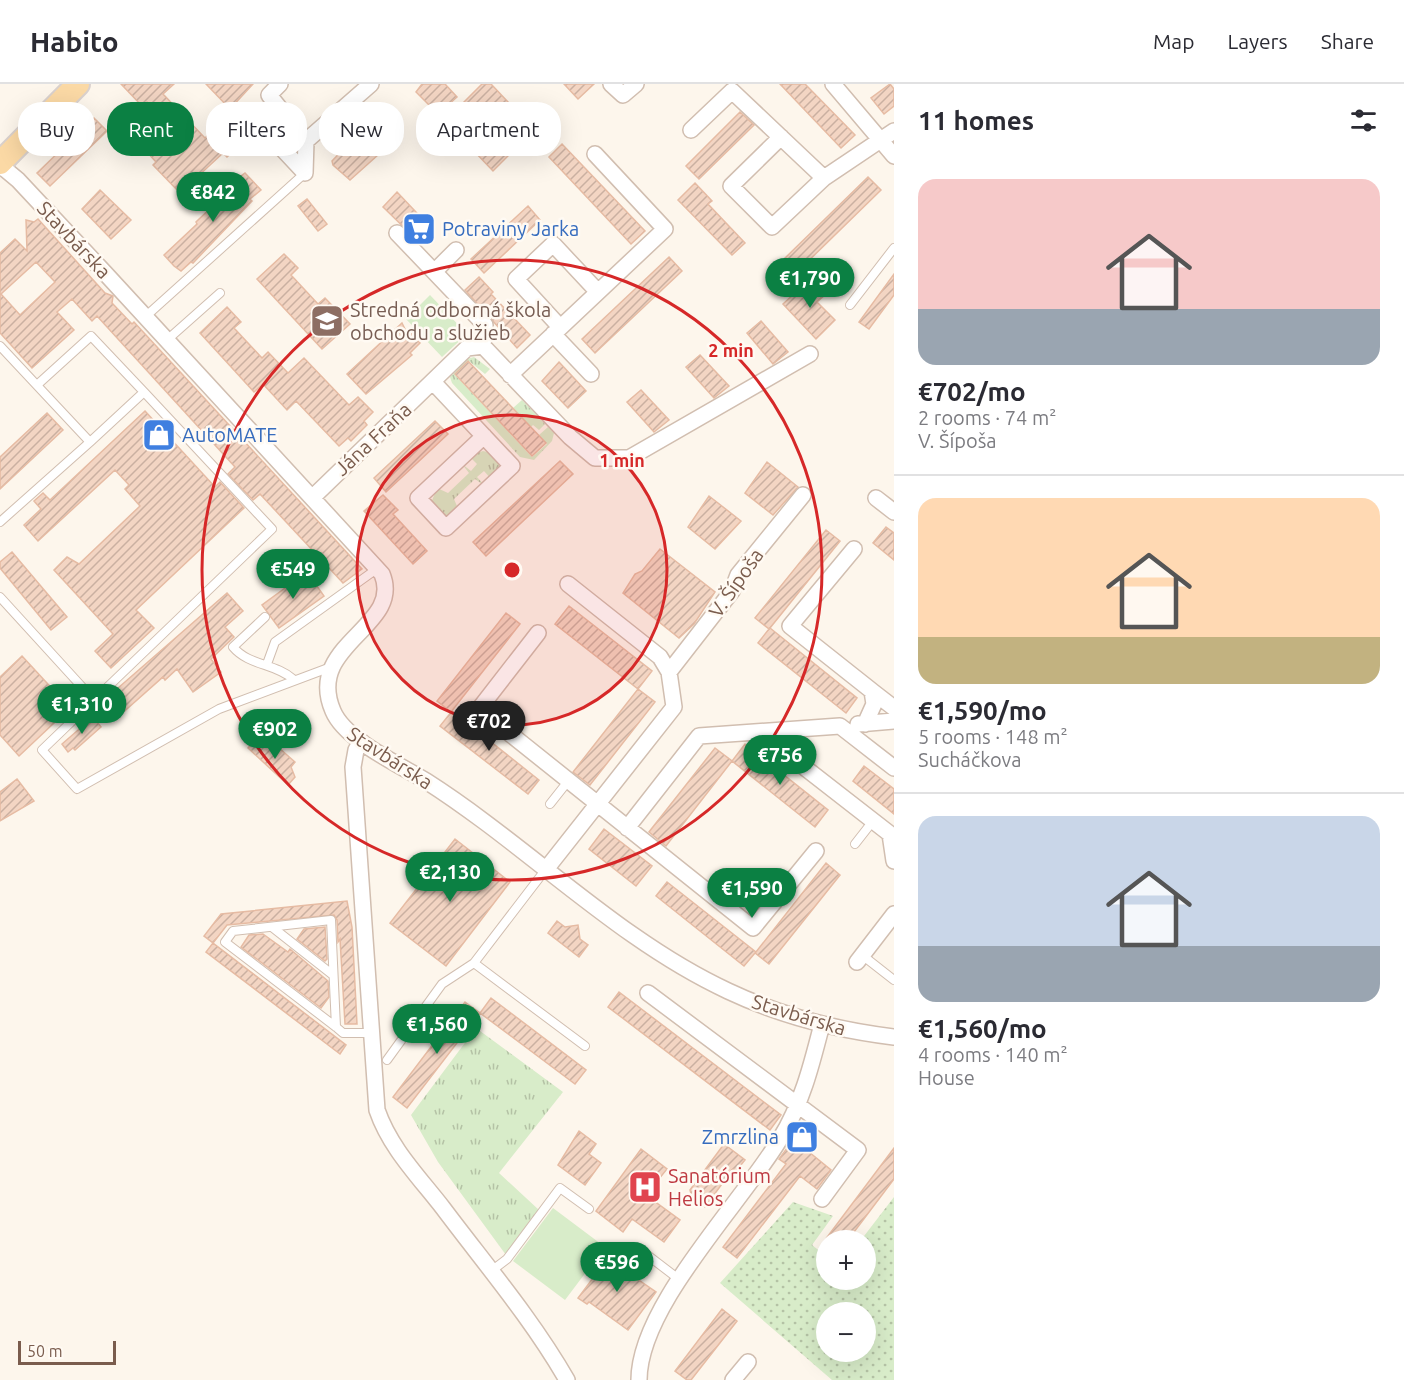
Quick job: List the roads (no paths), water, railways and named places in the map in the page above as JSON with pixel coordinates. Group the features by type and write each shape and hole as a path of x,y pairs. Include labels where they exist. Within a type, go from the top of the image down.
{"main road":[{"path":"0,164 78,84"}],"street":[{"path":"275,102 269,95 280,84"},
{"path":"307,140 371,84"},
{"path":"612,84 623,95 636,84"},
{"path":"833,84 894,156"},
{"path":"691,130 732,91 824,178"},
{"path":"781,137 731,186 772,227 824,178 894,131"},
{"path":"510,375 665,229 595,154"},
{"path":"289,156 305,173"},
{"path":"305,173 306,156"},
{"name":"Stavbárska","path":"0,164 18,180 378,568 386,587 384,603 331,667 327,688 332,710 342,726 361,741 465,807 626,928 708,981 766,1007 822,1024 894,1037"},
{"path":"398,233 485,325 483,346 570,437 595,459 629,458 810,354"},
{"path":"591,374 516,279 553,244 598,292"},
{"path":"435,271 456,250"},
{"name":"Jána Fraňa","path":"313,497 467,348 483,346"},
{"path":"433,382 484,436 512,466 446,528 418,498 484,436"},
{"name":"V. Šípoša","path":"669,672 732,591 738,575 803,495"},
{"path":"876,498 894,512"},
{"path":"854,549 790,626 894,708"},
{"path":"547,868 674,707 669,672 660,657 568,584"},
{"path":"538,633 480,709 753,928 816,851"},
{"path":"865,724 874,704 872,691"},
{"path":"627,828 699,736 894,721"},
{"path":"840,726 894,768"},
{"path":"759,732 890,834 894,861"},
{"path":"361,741 356,750 353,767 376,1110 384,1130 537,1334 567,1380"},
{"path":"860,959 894,914"},
{"path":"648,993 858,1150 822,1199"},
{"path":"639,1380 641,1356 648,1334 680,1280 771,1155 798,1103 822,1024"},
{"path":"733,1380 748,1362"}],"lane":[{"path":"145,317 305,173"},
{"path":"850,305 894,248"},
{"path":"167,340 220,293"},
{"path":"37,385 91,336 272,529 42,750 77,789 219,709 293,679 331,667"},
{"path":"0,345 90,442"},
{"path":"0,522 144,392"},
{"path":"267,664 275,642 378,568"},
{"path":"0,597 94,700"},
{"path":"265,618 233,647 241,656 282,670 293,679"},
{"path":"550,804 569,780"},
{"path":"855,844 873,821"},
{"path":"387,1060 442,984 474,963 547,868"},
{"path":"336,1027 331,920 233,931 225,942 336,1027 344,1033 370,1033"},
{"path":"272,927 333,975"},
{"path":"860,959 894,980"},
{"path":"474,963 585,1046"},
{"path":"490,1272 507,1259 560,1188 589,1209"},
{"path":"623,1250 642,1251 680,1280"}],"place":[{"name":"Potraviny Jarka","path":"419,229"},
{"name":"Stredná odborná škola obchodu a služieb","path":"327,321"},
{"name":"AutoMATE","path":"159,435"},
{"name":"Zmrzlina","path":"802,1137"},
{"name":"Sanatórium Helios","path":"645,1187"}]}
